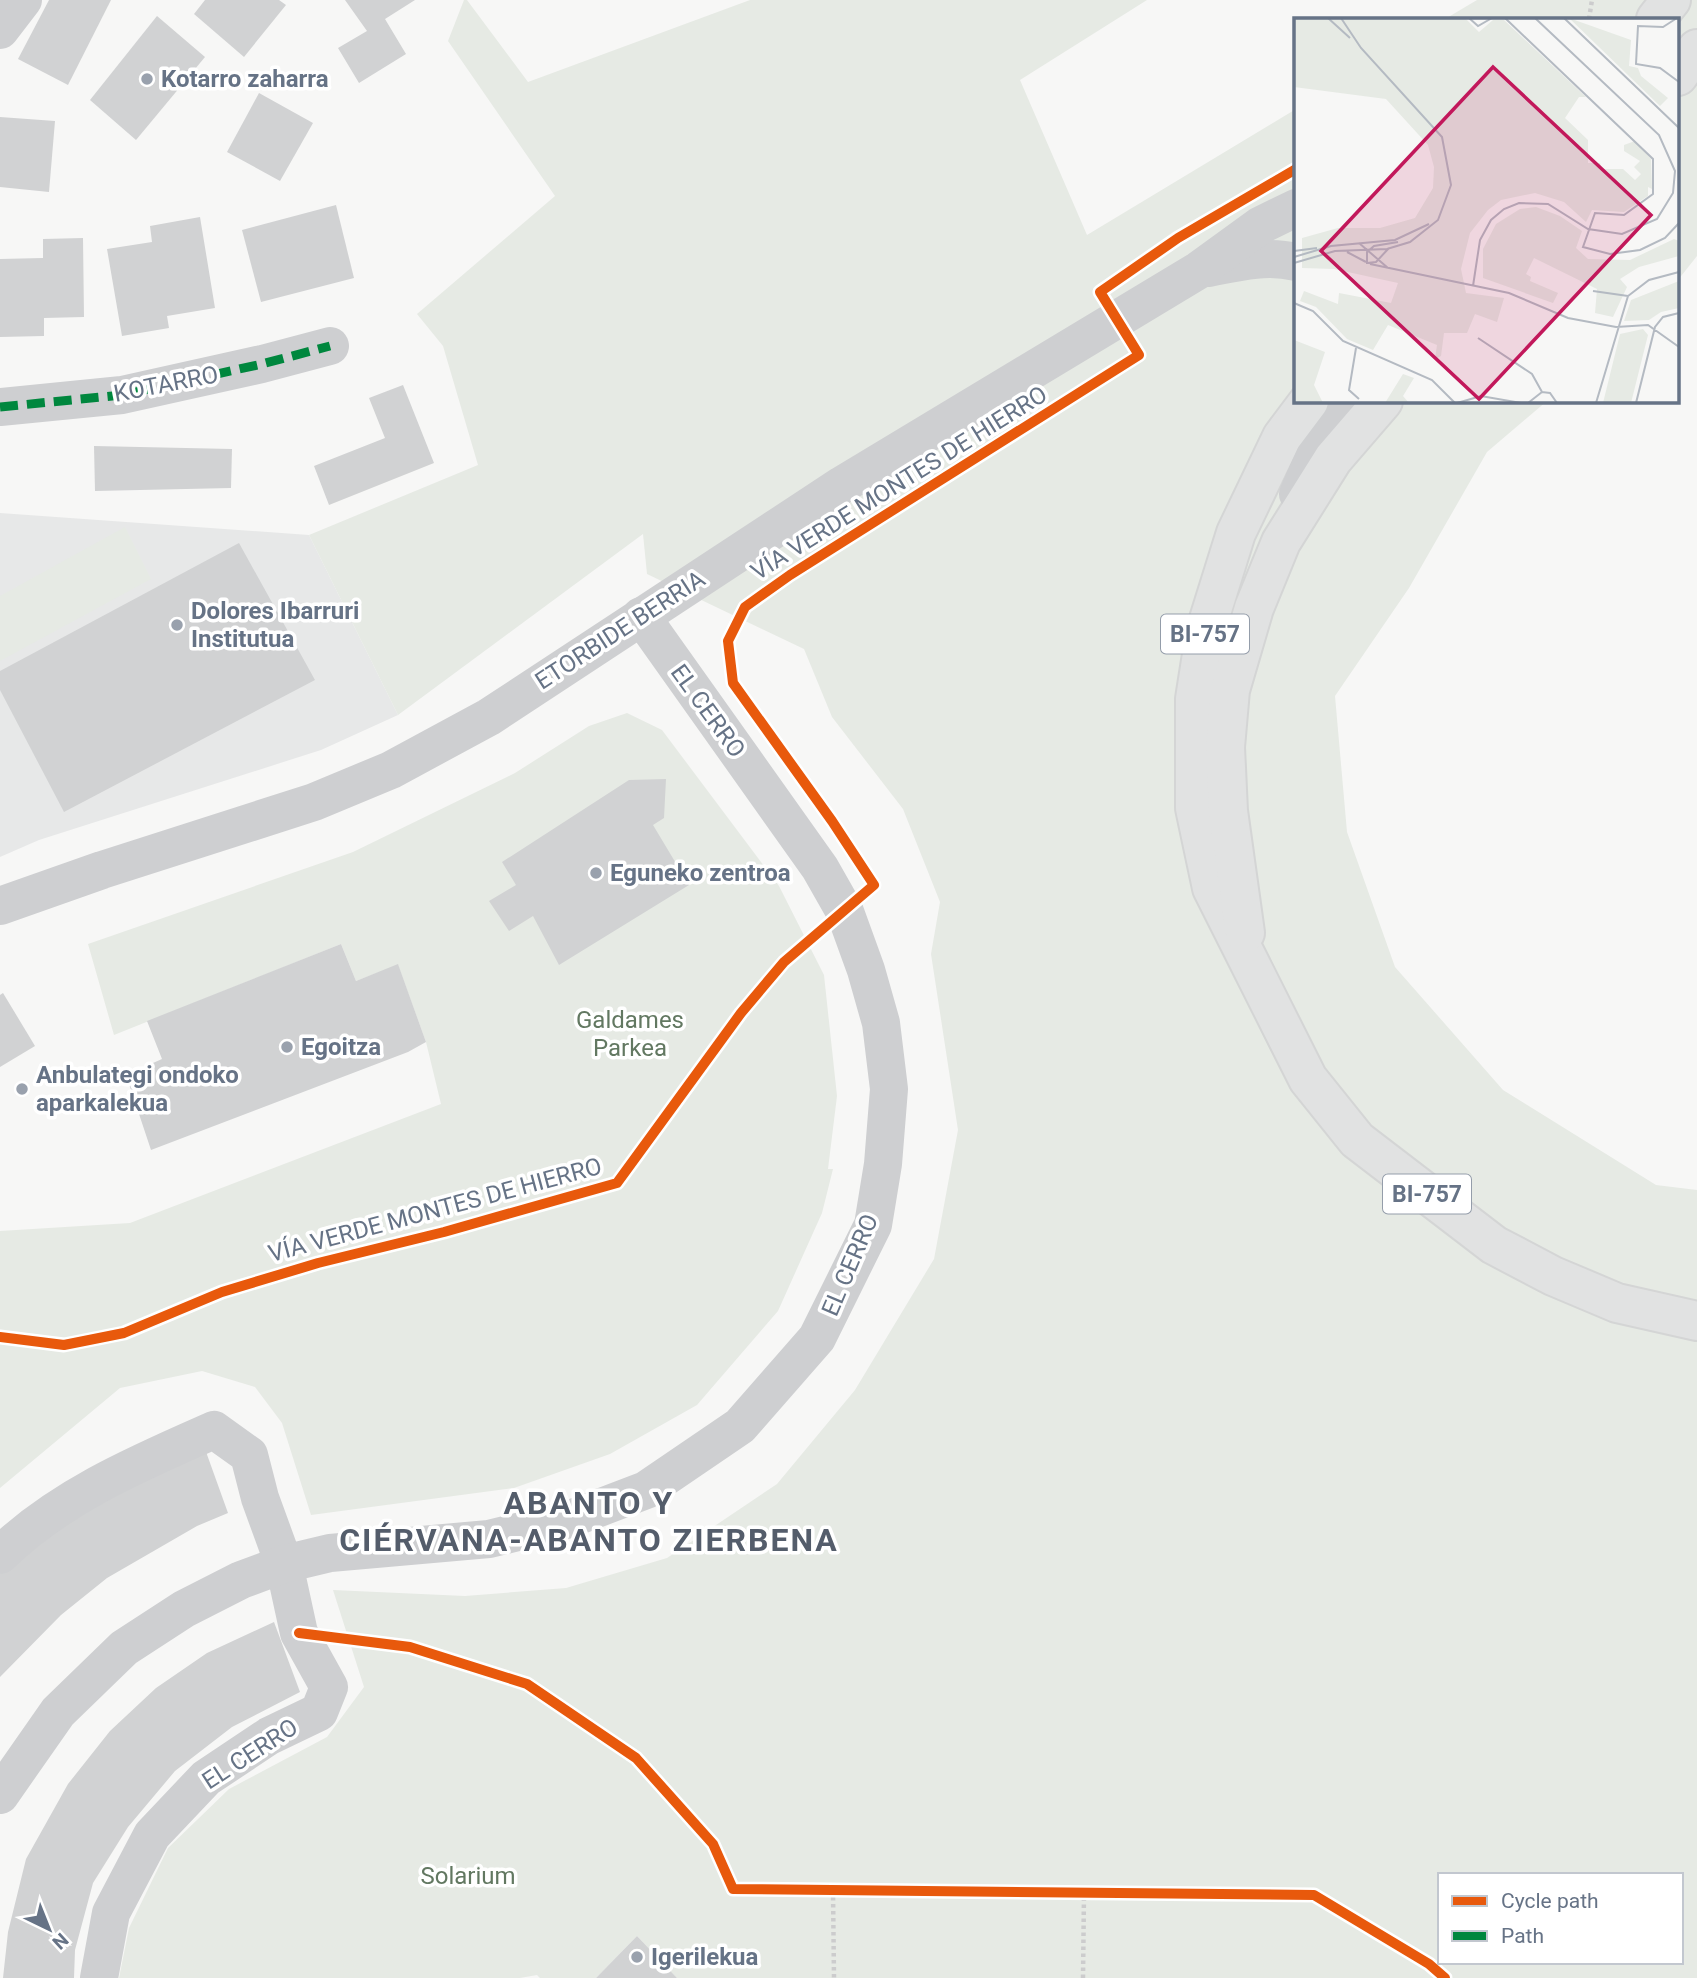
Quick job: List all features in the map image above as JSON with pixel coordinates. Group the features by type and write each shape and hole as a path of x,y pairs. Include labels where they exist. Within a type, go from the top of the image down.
{"main road":[{"path":"1658,18 1671,0"},
{"path":"1680,72 1697,49"},
{"name":"BI-757","path":"1308,402 1282,436 1236,533 1206,629 1195,699 1195,808 1212,888 1308,1079 1357,1140 1494,1245 1553,1276 1617,1303 1697,1321"},
{"name":"BI-757","path":"1248,957 1228,811 1225,747 1230,690 1254,608 1281,542 1334,459 1382,402"}],"street":[{"path":"0,30 23,0"},
{"path":"1659,18 1686,0"},
{"name":"ETORBIDE BERRIA","path":"0,906 102,870 314,802 391,770 489,717 842,485 1199,270 1261,225 1294,209"},
{"name":"ETORBIDE BERRIA","path":"1199,270 1253,259 1294,262"},
{"name":"KOTARRO","path":"0,407 122,395 262,365 330,346"},
{"path":"1281,542 1301,484 1323,436 1348,402"},
{"name":"EL CERRO","path":"0,1795 58,1712 124,1648 184,1609 241,1580 284,1564 330,1553 489,1539 570,1519 646,1490 740,1426 817,1338 873,1224 883,1164 889,1088 881,1023 845,912 820,868 641,616"},
{"name":"EL CERRO","path":"0,1555 24,1531 125,1469 214,1430 249,1455 260,1498 284,1564 299,1633 329,1687 319,1712 269,1736 206,1778 152,1835 111,1913 99,1978"}],"path":[{"path":"1589,18 1592,0"},
{"path":"821,1890 847,1891"},
{"path":"833,1890 834,1978"},
{"path":"1070,1893 1098,1893"},
{"path":"1083,1978 1084,1893"}],"shaded area":[{"name":"Dolores Ibarruri Institutua","path":"0,513 309,535 398,715 321,750 39,840 0,857"}],"green space":[{"name":"Solarium","path":"464,0 467,0 528,82 750,0 1147,0 1020,80 1087,235 1294,110 1294,402 1546,402 1487,452 1409,588 1335,696 1347,832 1395,967 1503,1090 1656,1185 1697,1190 1697,1978 677,1978 637,1936 596,1978 540,1978 537,1975 520,1978 119,1978 129,1928 168,1848 229,1789 327,1737 364,1687 333,1590 465,1596 566,1588 667,1558 777,1484 855,1390 934,1259 958,1130 931,954 940,902 903,809 832,717 804,649 647,574 643,534 398,715 309,535 478,465 443,346 417,314 555,196 448,41"},
{"path":"1477,0 1697,0 1697,256 1680,277 1680,18 1447,18"},
{"path":"125,527 151,579 0,661 0,596"},
{"name":"Galdames Parkea","path":"627,713 662,730 779,886 824,975 837,1096 828,1169 833,1169 822,1213 778,1311 697,1405 610,1454 514,1488 311,1515 282,1423 255,1387 202,1371 120,1388 0,1488 0,1231 130,1223 441,1104 426,1042 398,965 356,981 341,944 114,1035 88,944 353,852 515,773 589,726"}],"building":[{"path":"49,0 111,0 68,85 18,59"},
{"name":"Kotarro zaharra","path":"205,0 279,0 286,5 244,57 194,14"},
{"path":"345,0 415,0 385,19 406,54 359,83 338,48 367,31"},
{"name":"Kotarro zaharra","path":"157,16 205,57 136,140 90,100"},
{"path":"259,93 313,123 280,181 227,152"},
{"path":"0,117 55,121 49,192 0,187"},
{"path":"336,205 354,278 261,302 242,230"},
{"path":"200,217 215,308 167,316 169,328 122,336 107,249 152,242 150,226"},
{"path":"83,238 84,317 44,318 44,336 0,337 0,259 43,258 43,239"},
{"path":"403,385 434,463 329,505 314,466 385,438 369,398"},
{"path":"94,446 232,449 231,488 95,491"},
{"path":"239,543 315,680 64,812 0,690 0,671"},
{"name":"Eguneko zentroa","path":"666,779 664,818 653,825 689,885 559,965 533,916 509,931 489,901 516,885 502,862 629,780"},
{"name":"Egoitza","path":"341,944 356,981 398,964 426,1042 408,1052 151,1150 126,1075 162,1059 147,1021"},
{"path":"3,993 35,1046 0,1067 0,995"},
{"path":"205,1449 228,1513 197,1526 107,1578 61,1615 0,1677 0,1574 49,1527"},
{"path":"274,1622 300,1692 232,1727 175,1771 128,1827 93,1883 75,1950 74,1978 3,1978 8,1932 26,1859 68,1784 110,1731 156,1688 207,1653"},
{"name":"Igerilekua","path":"637,1936 677,1978 596,1978"}],"marked path":[{"path":"0,407 122,395 330,346"}],"cycle path":[{"name":"VÍA VERDE MONTES DE HIERRO","path":"0,1337 64,1345 124,1333 222,1292 318,1263 444,1232 617,1183 741,1013 784,962 874,885 832,821 733,683 728,641 745,607 790,575 1139,355 1100,292 1178,238 1294,170"},
{"path":"299,1633 410,1647 527,1684 636,1758 713,1844 733,1889 1314,1895 1429,1964 1445,1978"}],"place":[{"name":"Kotarro zaharra","path":"147,79"},
{"name":"Dolores Ibarruri Institutua","path":"177,625"},
{"name":"Eguneko zentroa","path":"596,873"},
{"name":"Egoitza","path":"287,1047"},
{"name":"Anbulategi ondoko aparkalekua","path":"22,1089"},
{"name":"Igerilekua","path":"637,1957"}],"district":[{"name":"ABANTO Y CIÉRVANA-ABANTO ZIERBENA","path":"589,1522"}]}
